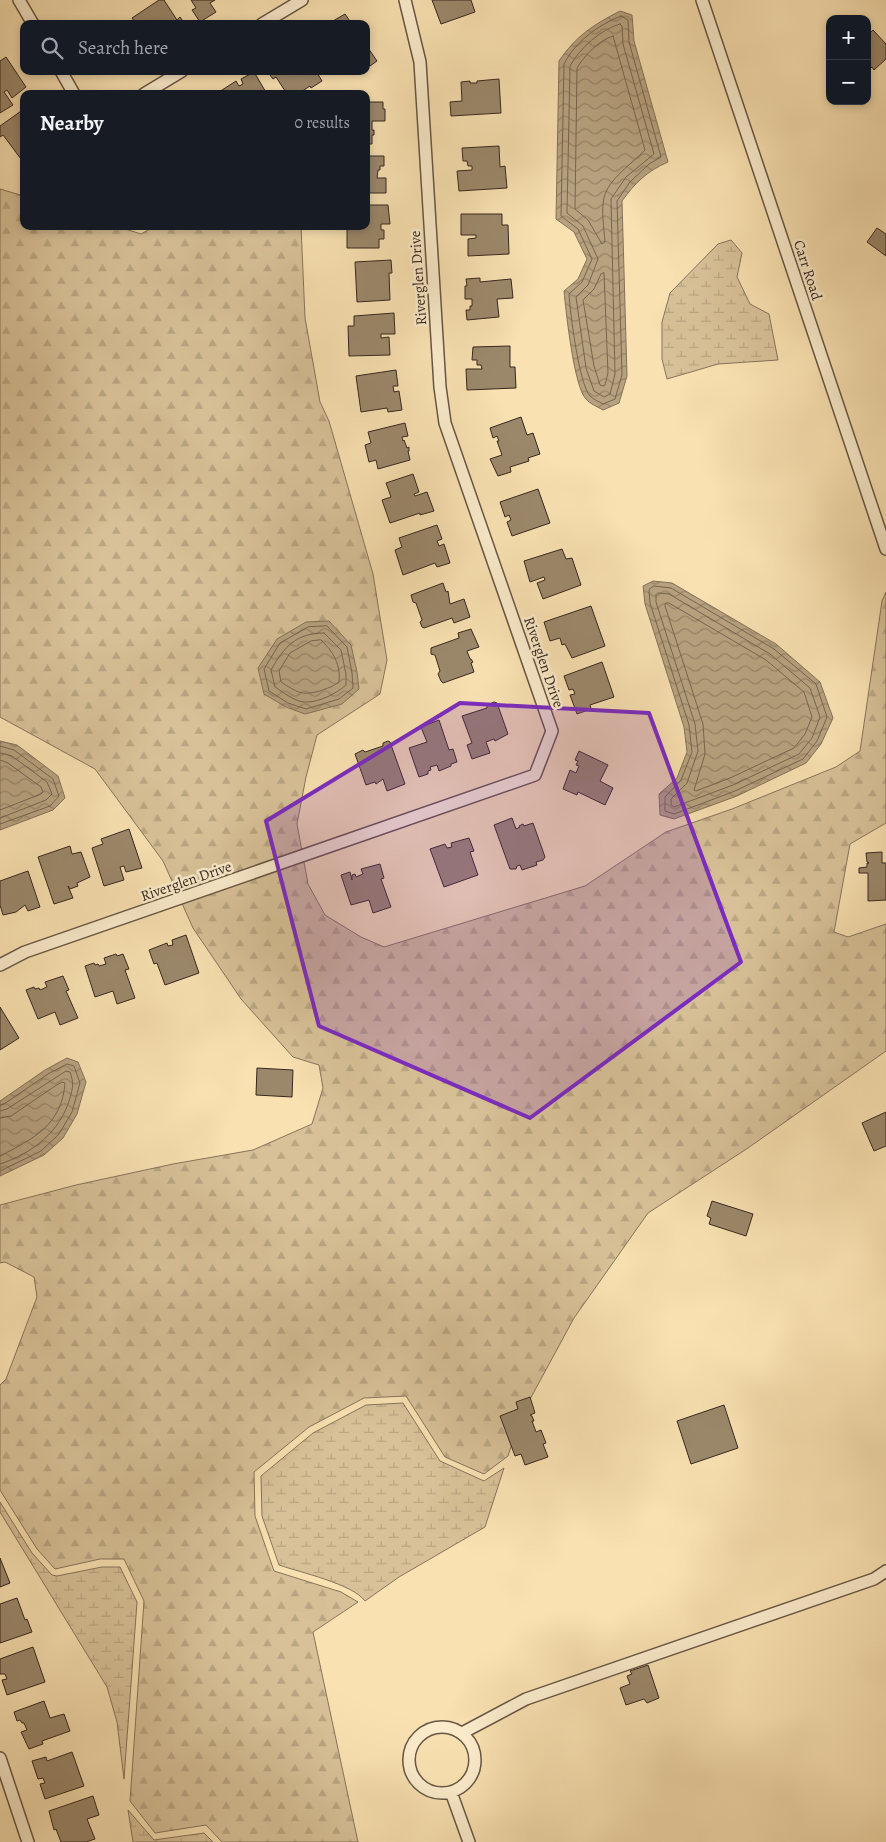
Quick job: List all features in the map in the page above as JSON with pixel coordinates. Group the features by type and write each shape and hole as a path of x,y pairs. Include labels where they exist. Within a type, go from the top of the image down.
{"street":[{"path":"19,0 31,20"},
{"path":"269,20 302,0"},
{"name":"Riverglen Drive","path":"0,965 25,952 536,776 552,731 445,424 440,387 420,62 405,0"},
{"name":"Carr Road","path":"702,0 886,549"},
{"path":"63,75 72,90"},
{"path":"151,90 175,75"},
{"path":"462,1733 526,1699 874,1579 886,1571"},
{"path":"438,1726 450,1727 462,1733 468,1738 473,1748 474,1770 465,1784 451,1792 429,1791 419,1785 412,1777 408,1766 408,1755 418,1735 438,1726"},
{"path":"0,1758 28,1842"},
{"path":"451,1792 469,1842"}],"highlighted area":[{"path":"460,703 649,713 741,962 530,1118 319,1026 266,821"}],"green space":[{"path":"0,189 20,195 20,230 128,230 141,234 148,230 301,230 305,318 320,402 329,421 373,574 387,660 380,694 317,735 306,777 297,824 308,884 325,915 361,937 384,947 585,886 666,832 732,809 836,767 860,751 882,601 886,592 886,823 850,844 834,932 848,937 886,924 886,1051 748,1148 648,1213 574,1318 522,1414 508,1456 484,1474 445,1457 406,1396 364,1398 309,1427 254,1472 255,1516 274,1571 341,1592 358,1602 313,1632 358,1842 222,1842 206,1825 155,1833 130,1801 144,1601 124,1559 100,1559 55,1569 37,1549 0,1490 0,1385 6,1379 37,1297 34,1277 5,1262 0,1263 0,1205 76,1185 173,1164 253,1150 312,1124 323,1088 319,1065 293,1057 241,999 193,928 163,861 95,769 0,717"},
{"path":"731,240 742,253 737,277 750,304 769,314 778,360 718,364 667,379 662,359 662,322 670,293 718,244"},
{"path":"403,1403 440,1461 484,1481 504,1468 485,1527 399,1577 365,1601 359,1595 338,1584 279,1565 262,1516 261,1476 313,1433 366,1405"},
{"path":"0,1502 32,1553 52,1575 57,1576 102,1567 120,1567 137,1602 124,1779 117,1722 107,1687 0,1512"},
{"path":"128,1810 154,1840 204,1833 213,1842 133,1842"}],"water":[{"path":"620,11 632,15 634,41 668,162 642,178 622,201 627,376 619,403 603,410 588,401 582,392 571,348 564,291 578,279 587,259 574,232 556,219 559,61 565,52 586,32"},
{"path":"653,581 672,583 776,644 820,682 833,718 821,744 806,763 737,796 674,819 660,815 659,794 677,778 687,752 684,727 645,604 643,586"},
{"path":"329,621 351,645 359,689 342,704 305,714 286,707 264,694 258,668 277,639 306,622"},
{"path":"0,741 17,745 58,776 65,798 53,810 0,830"},
{"path":"67,1058 78,1062 86,1082 77,1114 63,1138 44,1155 0,1176 0,1101 45,1070"}],"building":[{"path":"159,0 164,0 177,20 133,20 132,18"},
{"path":"191,0 215,0 210,3 216,12 203,20 199,20 192,10 196,8"},
{"path":"432,0 471,0 475,12 441,24"},
{"path":"345,14 349,20 335,20"},
{"path":"873,30 886,44 886,59 874,70 871,68 871,32"},
{"path":"370,51 377,61 370,66"},
{"path":"6,57 26,87 12,98 7,90 4,92 13,105 0,113 0,61"},
{"path":"248,75 256,75 265,90 222,90 236,81 239,86 243,84 241,79"},
{"path":"270,75 318,75 322,81 304,90 284,90 276,77 273,79"},
{"path":"499,79 501,113 451,116 450,102 462,101 461,82 470,81 470,83 477,83 477,81"},
{"path":"370,102 383,102 385,121 372,121 374,135 372,135 372,144 370,144"},
{"path":"20,112 20,158 3,135 0,137 0,126"},
{"path":"499,146 500,167 505,166 507,188 459,191 457,171 472,170 472,166 468,166 467,161 463,161 462,148"},
{"path":"370,156 384,156 384,166 380,166 377,178 386,178 386,193 370,193"},
{"path":"370,205 388,205 390,224 381,224 381,230 384,230 384,239 379,239 379,248 347,248 347,230 370,230"},
{"path":"461,214 502,214 502,225 508,225 509,254 468,256 468,239 476,238 476,235 461,235"},
{"path":"877,228 886,234 886,256 867,242"},
{"path":"391,260 392,273 389,273 390,300 357,302 355,262"},
{"path":"480,278 480,282 511,279 513,298 497,299 499,317 467,320 466,310 470,310 472,299 465,299 466,279"},
{"path":"394,313 395,334 381,334 381,338 389,337 390,355 349,356 348,326 354,326 354,316"},
{"path":"510,346 510,367 515,367 516,388 467,390 466,369 482,369 481,365 477,365 477,360 472,360 473,347"},
{"path":"396,370 398,386 393,386 394,392 399,391 402,410 388,412 387,408 361,412 356,376"},
{"path":"521,417 527,435 533,433 540,454 528,458 529,461 510,467 511,472 498,476 490,459 502,455 497,436 493,438 490,428"},
{"path":"405,423 408,436 402,437 407,448 409,447 410,460 378,469 376,460 369,462 365,445 371,443 368,432"},
{"path":"413,474 419,492 414,494 415,496 427,492 434,511 420,515 420,513 390,523 382,500 391,497 386,483"},
{"path":"538,489 550,523 512,536 507,522 511,520 509,515 505,517 500,502"},
{"path":"437,525 442,539 437,541 439,546 444,544 450,563 437,567 435,563 403,575 395,550 402,547 399,538"},
{"path":"562,549 566,559 572,558 581,585 543,599 537,583 545,580 544,577 530,582 524,561"},
{"path":"443,583 446,592 448,591 450,604 464,599 470,617 454,623 452,618 424,628 420,622 422,620 416,603 413,602 411,595"},
{"path":"591,606 605,646 572,658 565,644 562,645 560,638 550,641 544,622"},
{"path":"471,629 479,647 467,651 473,662 471,663 474,672 443,683 438,674 440,671 435,655 431,654 431,648 459,638 458,633"},
{"path":"602,662 614,697 590,705 591,709 577,714 570,695 575,694 573,689 569,690 564,676"},
{"path":"494,702 497,703 508,734 495,741 494,739 486,742 490,753 472,759 467,745 472,743 462,716 487,708 487,705"},
{"path":"439,720 449,750 453,749 457,762 439,771 437,765 430,767 431,770 428,771 428,774 419,777 409,748 427,742 421,727"},
{"path":"388,741 405,784 387,791 383,779 376,784 375,782 366,785 355,754 363,750 365,752 383,746 383,743"},
{"path":"579,751 608,765 600,781 613,788 605,805 578,792 577,795 563,789 570,770 576,773 579,766 576,765 578,761 575,760"},
{"path":"512,818 516,829 523,824 524,826 533,823 545,857 543,860 536,862 537,865 522,870 520,865 516,869 510,869 494,825"},
{"path":"129,829 142,868 126,872 124,866 120,867 124,880 104,886 92,848 103,844 101,839"},
{"path":"469,838 474,851 470,852 478,875 444,887 430,849 445,844 447,848 452,847 451,843"},
{"path":"70,846 72,854 81,852 90,877 77,883 78,886 70,889 68,886 73,898 54,904 38,857"},
{"path":"882,852 882,863 886,863 886,900 868,901 868,873 859,873 859,868 867,867 867,863 869,863 867,862 866,853"},
{"path":"380,864 384,878 381,879 391,907 373,913 369,900 351,905 341,875 350,872 352,880 352,875 355,874 356,877 363,874 361,869"},
{"path":"28,871 40,907 28,911 25,905 16,912 3,915 0,905 0,881"},
{"path":"186,935 199,973 165,985 157,963 154,964 149,950 167,943 168,946 173,945 172,940"},
{"path":"116,954 117,956 123,954 129,969 125,970 135,998 117,1004 113,991 95,997 85,966 94,963 99,966 106,964 104,958"},
{"path":"63,976 69,990 66,991 78,1018 60,1025 55,1012 38,1019 26,990 34,987 40,990 47,987 45,982"},
{"path":"0,1007 19,1038 0,1050"},
{"path":"257,1068 293,1070 292,1097 256,1095"},
{"path":"886,1112 886,1146 874,1151 862,1123"},
{"path":"712,1201 753,1214 746,1236 709,1224 711,1218 707,1216"},
{"path":"530,1397 535,1413 530,1415 534,1421 532,1421 536,1432 541,1430 546,1443 543,1444 548,1457 525,1465 521,1454 515,1456 500,1416 518,1409 516,1402"},
{"path":"724,1405 738,1448 691,1464 677,1421"},
{"path":"0,1558 10,1583 0,1587"},
{"path":"17,1598 25,1620 27,1619 32,1632 0,1643 0,1604"},
{"path":"33,1647 45,1682 7,1695 2,1680 7,1679 5,1674 0,1674 0,1659"},
{"path":"648,1665 659,1698 647,1703 644,1699 626,1705 620,1688 630,1684 627,1676 632,1674 630,1671"},
{"path":"44,1701 50,1718 64,1714 70,1731 42,1741 43,1744 29,1749 21,1732 27,1730 24,1723 20,1720 17,1721 14,1712"},
{"path":"72,1752 84,1786 45,1799 40,1784 45,1783 43,1778 38,1779 32,1761 46,1757 47,1761"},
{"path":"93,1796 99,1815 87,1819 95,1839 86,1842 61,1842 56,1829 54,1830 49,1811"}]}
